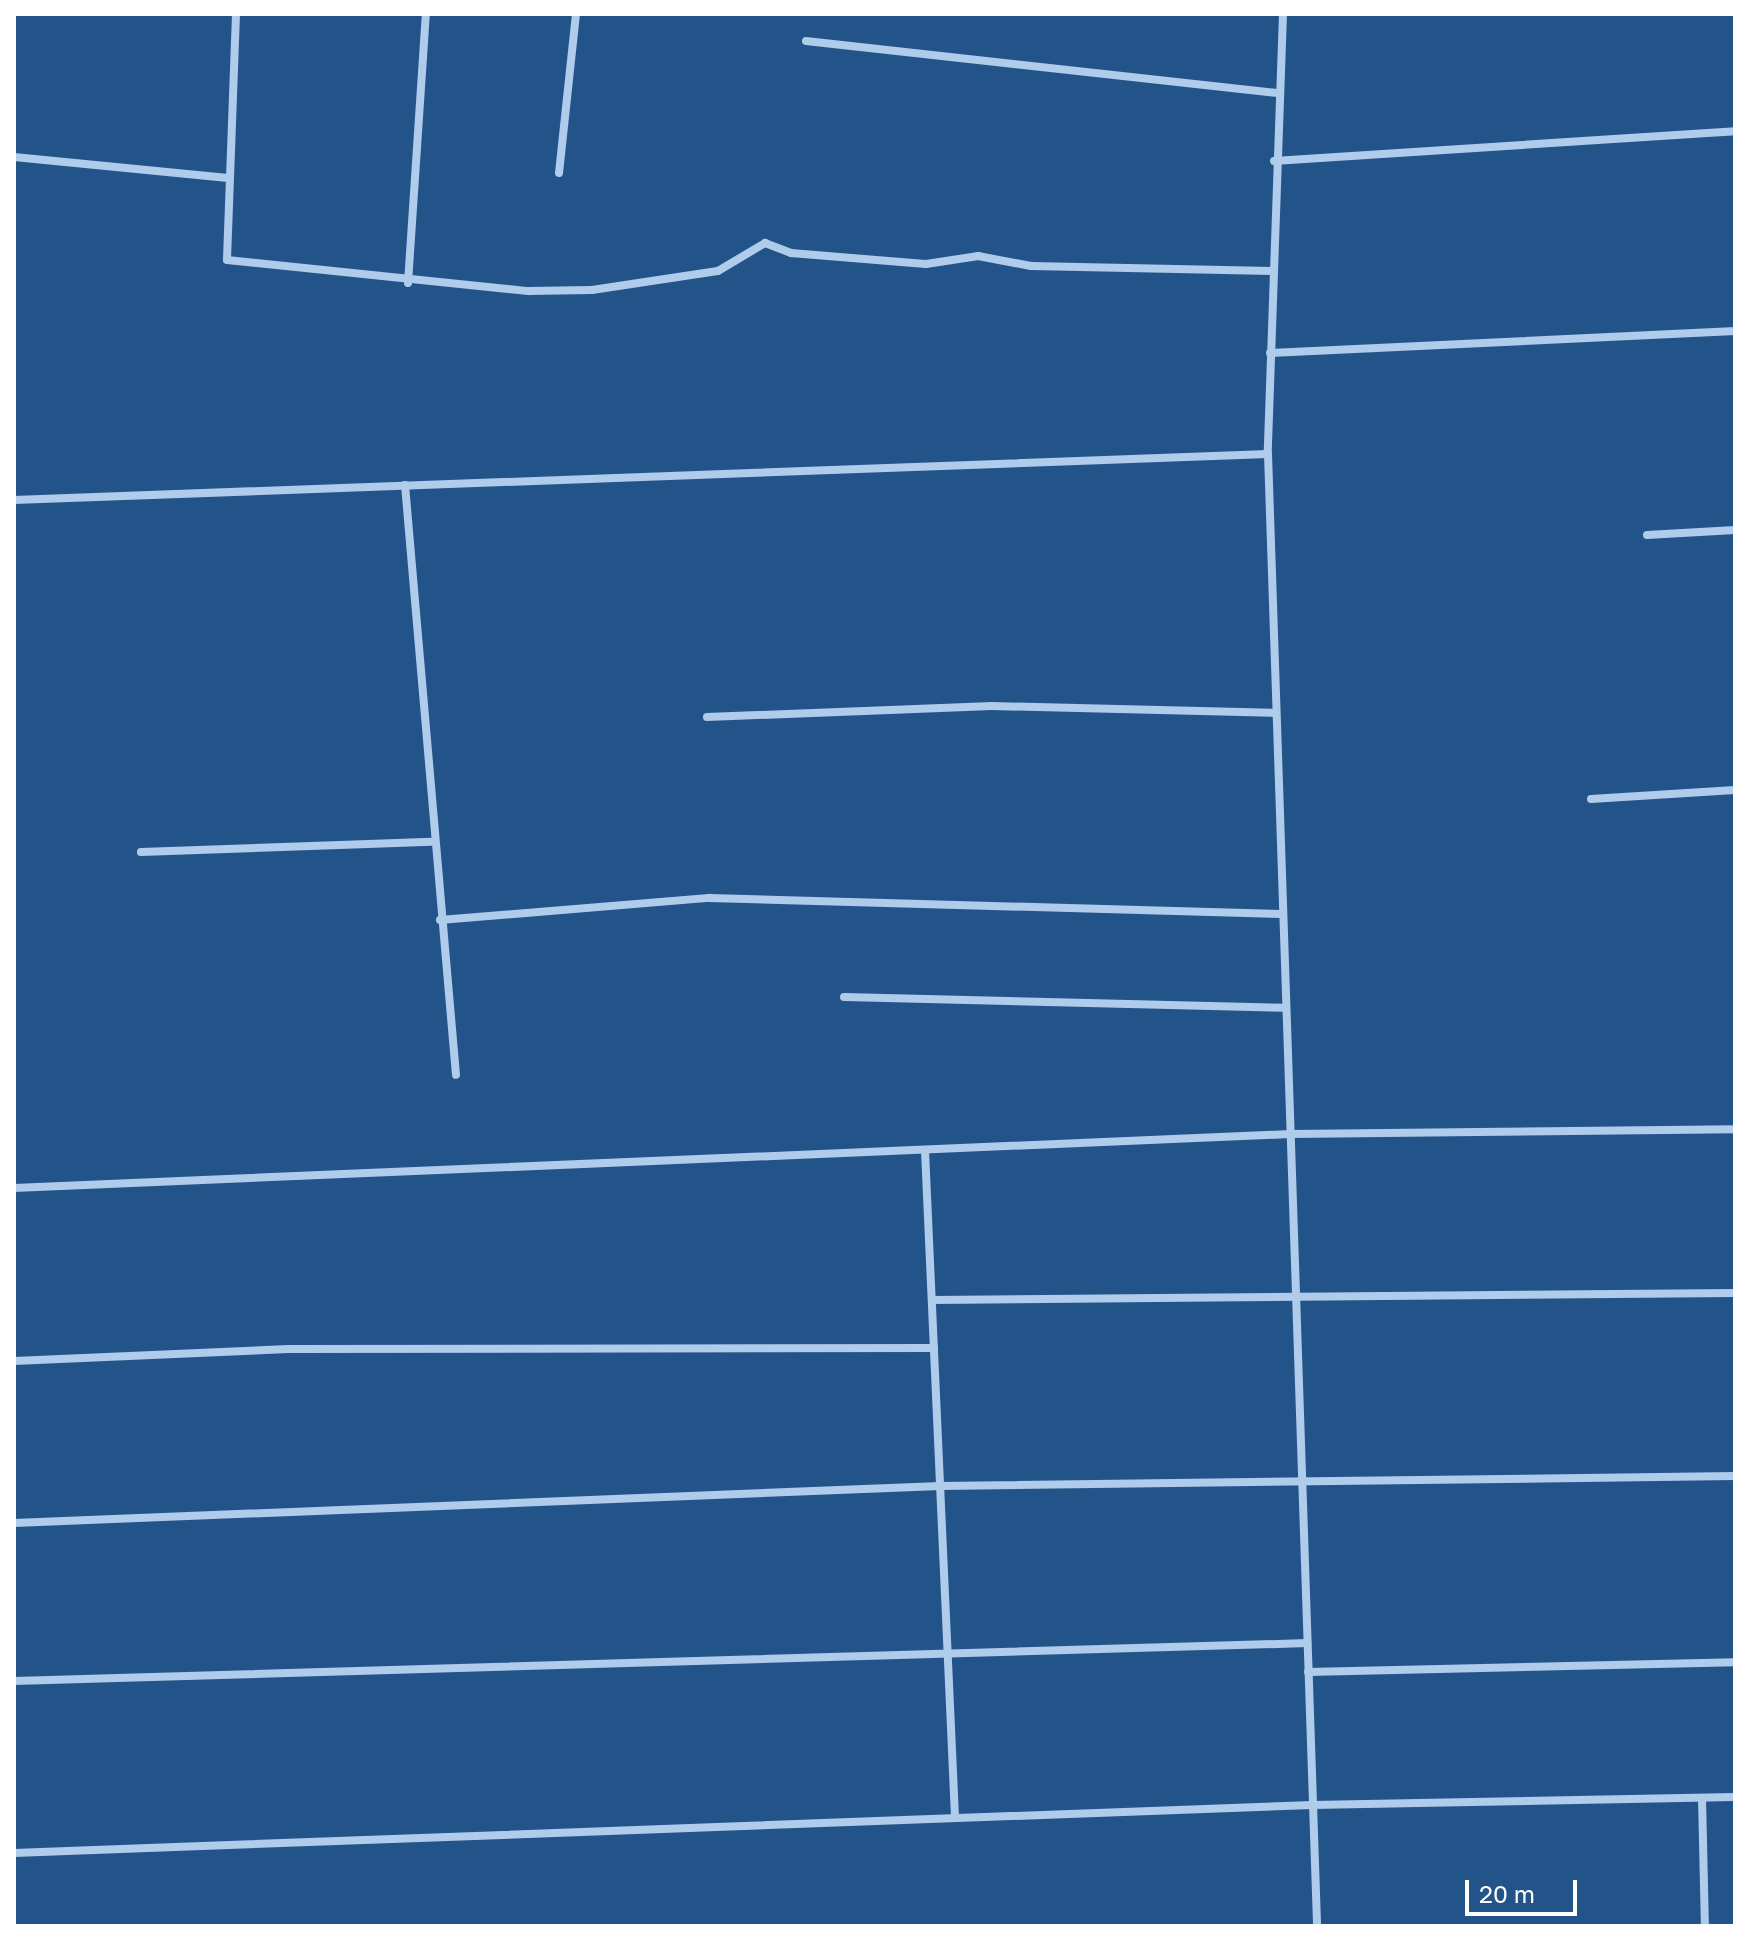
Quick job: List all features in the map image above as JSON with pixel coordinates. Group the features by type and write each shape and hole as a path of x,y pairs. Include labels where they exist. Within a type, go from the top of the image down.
{"street":[{"path":"236,14 227,260 408,283 592,290 718,271 765,243 791,253 926,264 978,256 1031,266 1272,271"},
{"path":"408,283 426,14"},
{"path":"559,173 576,14"},
{"path":"1283,14 1275,93 1268,454 1317,1926"},
{"path":"806,41 1275,93"},
{"path":"1274,161 1735,131"},
{"path":"14,157 228,178"},
{"path":"1270,353 1735,331"},
{"path":"14,500 1268,454"},
{"path":"405,485 432,842 456,1075"},
{"path":"1647,535 1735,530"},
{"path":"707,717 992,706 1276,713"},
{"path":"1591,799 1735,790"},
{"path":"141,852 432,842"},
{"path":"440,920 709,898 1283,914"},
{"path":"844,997 1286,1008"},
{"path":"14,1188 1290,1134 1735,1129"},
{"path":"925,1151 955,1817"},
{"path":"932,1300 1295,1294 1735,1293"},
{"path":"14,1361 289,1349 934,1348"},
{"path":"14,1523 940,1486 1735,1476"},
{"path":"14,1681 1307,1643"},
{"path":"1308,1672 1735,1662"},
{"path":"14,1853 1312,1805 1735,1797"},
{"path":"1702,1798 1705,1926"}]}
